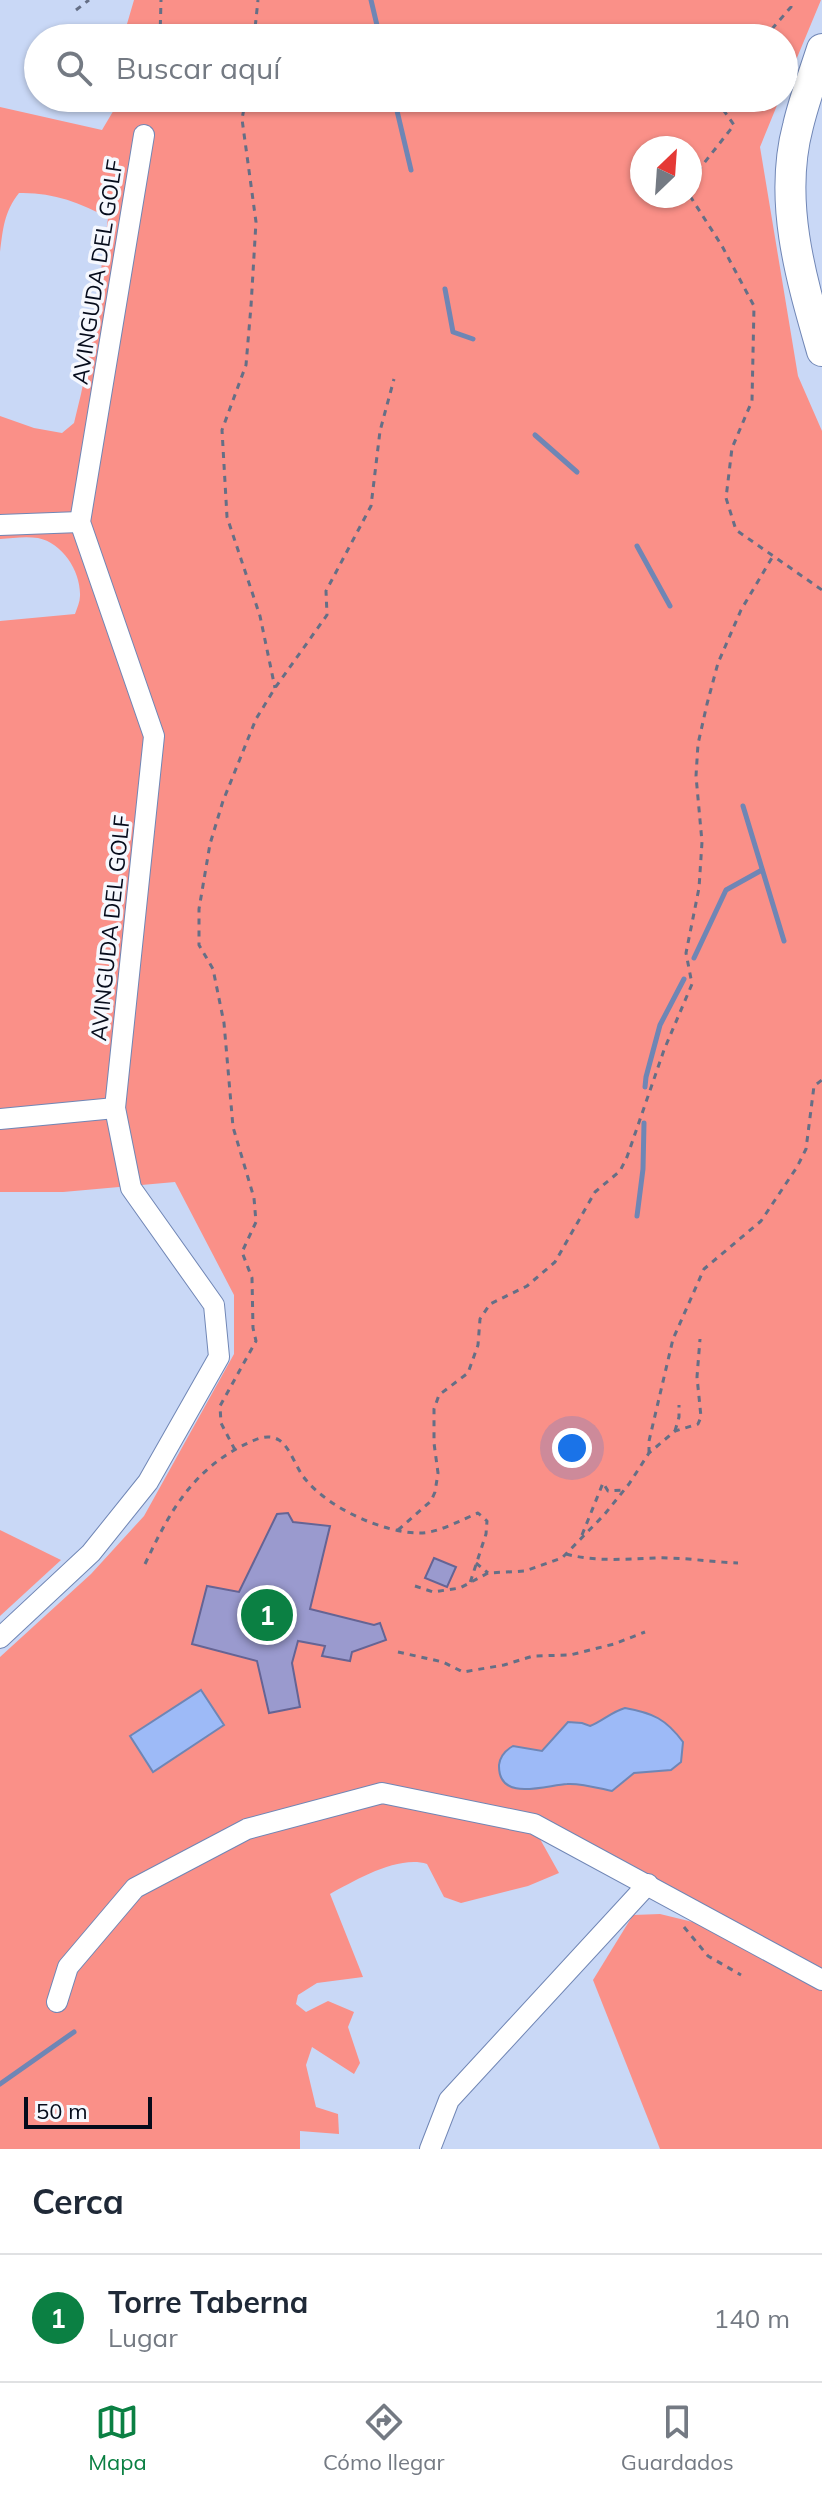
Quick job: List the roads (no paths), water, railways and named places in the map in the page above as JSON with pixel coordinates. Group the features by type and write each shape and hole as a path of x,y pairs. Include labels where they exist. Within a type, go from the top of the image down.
{"main road":[{"path":"822,49 797,127 790,185 802,281 822,351"}],"street":[{"name":"AVINGUDA DEL GOLF","path":"0,1638 91,1553 148,1482 219,1357 214,1305 131,1188 115,1108 154,736 80,522 144,135"},
{"path":"0,525 80,522"},
{"path":"0,1119 115,1108"},
{"path":"57,2002 68,1967 135,1888 247,1829 382,1793 534,1824 822,1980"},
{"path":"430,2149 449,2100 648,1884"}],"water":[{"path":"201,1690 224,1725 153,1772 130,1736"},
{"path":"625,1708 665,1722 683,1742 681,1762 671,1770 634,1773 612,1791 572,1784 515,1788 506,1784 501,1777 501,1759 513,1746 542,1751 568,1722 590,1726"}],"waterway":[{"path":"371,0 377,24"},
{"path":"397,112 411,170"},
{"path":"445,289 453,332 473,339"},
{"path":"535,435 577,472"},
{"path":"637,546 670,606"},
{"path":"743,806 784,941"},
{"path":"694,958 726,890 762,870"},
{"path":"645,1087 660,1025 684,979"},
{"path":"637,1216 643,1169 644,1123"},
{"path":"0,2084 74,2032"}],"place":[{"name":"Torre Taberna","path":"267,1615"}]}
